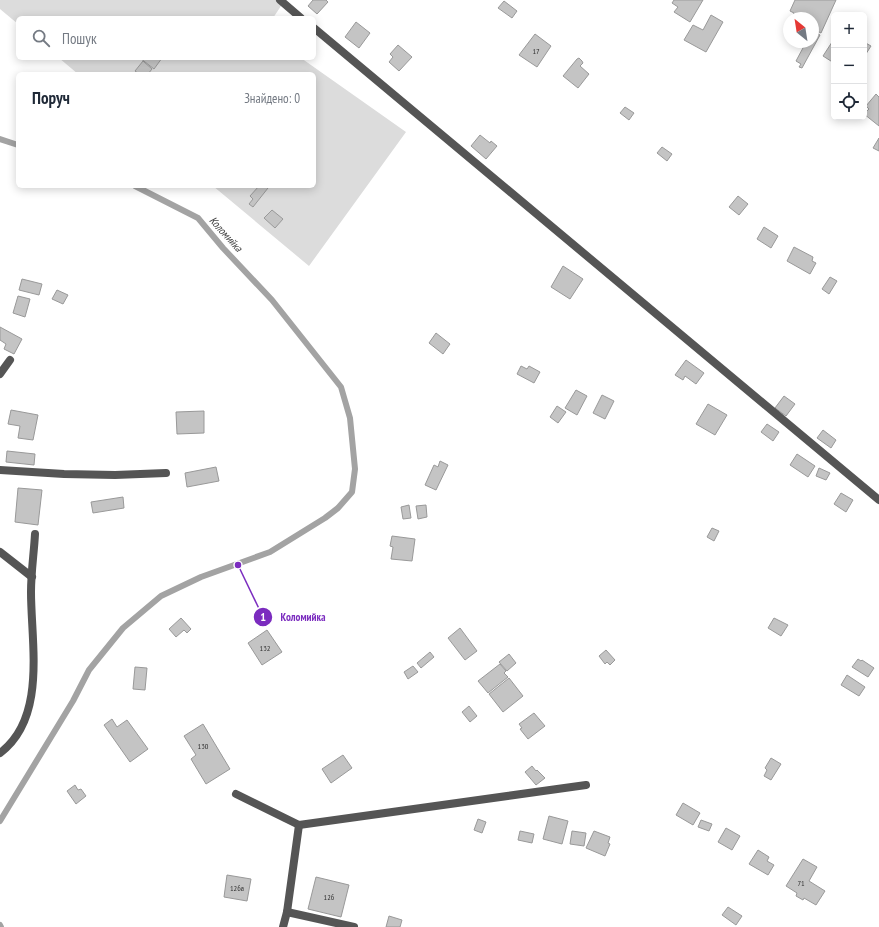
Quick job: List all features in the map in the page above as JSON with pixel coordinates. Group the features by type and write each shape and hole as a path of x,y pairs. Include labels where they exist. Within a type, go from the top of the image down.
{"street":[{"path":"280,0 299,16"},
{"path":"316,30 879,500"},
{"path":"0,374 10,360"},
{"path":"0,470 114,475 166,473"},
{"path":"0,753 7,748 18,735 26,719 30,701 33,682 31,590 35,534"},
{"path":"0,552 32,577"},
{"path":"236,794 299,825 586,785"},
{"path":"283,927 287,912 299,825"},
{"path":"287,912 354,927"}],"shaded area":[{"path":"0,0 285,0 274,16 16,16 16,22 0,9"},
{"path":"61,60 304,60 406,132 309,266 215,188 316,188 316,72 76,72"}],"building":[{"path":"313,0 326,0 328,2 317,14 308,6"},
{"path":"674,0 703,0 690,22 674,12 678,7 672,3"},
{"path":"795,0 836,0 821,33 819,32 819,12 790,11"},
{"path":"504,1 517,11 512,18 498,8"},
{"path":"711,15 723,22 706,52 684,40 693,25 703,30"},
{"path":"356,22 370,33 359,48 345,37"},
{"path":"535,34 551,46 537,67 519,55"},
{"path":"831,44 831,61 823,56"},
{"path":"867,44 871,46 867,52"},
{"path":"398,45 412,57 399,71 389,62 393,57 390,54"},
{"path":"803,48 813,48 802,68 799,67 801,64 796,61"},
{"path":"579,58 583,63 580,66 589,74 578,88 563,76"},
{"path":"143,60 161,60 154,69"},
{"path":"143,61 152,69 150,72 135,71"},
{"path":"876,94 879,97 879,126 867,116 867,111 869,109 867,105"},
{"path":"625,107 634,113 629,120 620,113"},
{"path":"480,135 490,143 491,141 497,146 486,159 471,146"},
{"path":"879,138 879,151 873,148"},
{"path":"662,147 672,154 667,161 657,153"},
{"path":"257,188 268,188 253,207 249,204 253,199 250,196"},
{"path":"738,196 748,204 739,215 729,207"},
{"path":"272,210 283,219 275,228 264,218"},
{"path":"764,227 778,236 771,248 757,239"},
{"path":"794,247 813,257 812,261 816,263 810,274 787,261"},
{"path":"563,266 583,279 570,299 551,287"},
{"path":"830,277 837,281 829,294 822,289"},
{"path":"22,279 42,284 39,295 19,290"},
{"path":"57,290 68,295 63,304 52,299"},
{"path":"18,296 30,299 25,317 13,313"},
{"path":"0,327 22,339 14,354 4,349 6,344 0,340"},
{"path":"436,333 450,344 443,354 429,343"},
{"path":"686,360 704,373 696,384 685,376 683,380 675,375"},
{"path":"521,366 527,369 529,366 540,372 534,383 517,374"},
{"path":"576,390 587,396 577,415 565,408"},
{"path":"602,395 614,401 605,419 593,413"},
{"path":"784,396 795,404 786,416 775,408"},
{"path":"708,404 727,415 715,435 696,424"},
{"path":"557,406 566,412 558,423 550,417"},
{"path":"11,410 38,415 33,440 18,438 20,426 8,424"},
{"path":"204,411 204,433 177,434 176,412"},
{"path":"767,424 779,432 773,441 761,432"},
{"path":"823,430 836,440 831,448 817,438"},
{"path":"7,451 35,454 34,465 6,462"},
{"path":"797,454 815,466 808,477 790,465"},
{"path":"440,461 448,465 436,490 425,485 434,465 438,467"},
{"path":"216,467 219,481 187,487 185,473"},
{"path":"819,468 830,473 826,480 816,476"},
{"path":"18,488 42,490 38,525 15,522"},
{"path":"841,493 853,500 846,512 834,504"},
{"path":"123,497 124,508 93,513 91,502"},
{"path":"409,505 411,518 403,519 401,507"},
{"path":"426,505 427,517 418,519 416,506"},
{"path":"712,528 719,531 714,541 707,537"},
{"path":"392,536 415,539 412,561 391,559 393,547 390,546"},
{"path":"181,618 191,629 187,633 184,630 176,637 169,629"},
{"path":"774,618 788,625 781,636 768,628"},
{"path":"460,628 477,651 465,660 448,638"},
{"path":"267,630 282,652 262,665 248,643"},
{"path":"606,650 615,660 610,665 607,662 605,664 599,656"},
{"path":"430,652 434,657 421,668 417,663"},
{"path":"509,654 516,663 507,671 499,662"},
{"path":"858,659 874,668 868,677 852,667"},
{"path":"500,664 506,671 504,673 508,677 488,693 478,681"},
{"path":"413,666 418,672 408,679 404,672"},
{"path":"135,667 147,668 145,690 133,689"},
{"path":"847,675 865,687 859,696 841,685"},
{"path":"509,678 523,696 503,712 489,694"},
{"path":"469,706 477,716 470,722 462,712"},
{"path":"534,713 545,726 528,739 520,729 522,728 519,724"},
{"path":"112,719 117,727 127,720 148,749 130,762 104,725"},
{"path":"203,724 230,769 206,784 191,759 196,755 184,736"},
{"path":"343,755 352,768 331,783 322,769"},
{"path":"771,758 781,764 771,780 764,776 767,770 765,768"},
{"path":"532,766 545,778 536,785 525,772"},
{"path":"75,785 78,790 81,789 86,796 76,804 67,791"},
{"path":"683,803 700,813 693,825 676,815"},
{"path":"549,816 568,821 562,844 543,839"},
{"path":"478,819 486,822 482,833 474,830"},
{"path":"701,820 712,824 709,831 698,827"},
{"path":"726,828 740,836 732,850 718,842"},
{"path":"520,831 534,834 532,843 518,840"},
{"path":"572,831 586,833 584,846 570,844"},
{"path":"594,831 610,837 608,843 610,844 605,856 586,848"},
{"path":"758,850 769,857 767,861 774,865 768,875 749,864"},
{"path":"803,859 817,867 809,881 825,891 816,905 804,898 803,900 796,896 797,893 786,886"},
{"path":"227,875 251,879 247,901 224,897"},
{"path":"316,877 349,885 341,917 308,909"},
{"path":"728,907 742,916 736,925 722,915"},
{"path":"389,916 402,920 400,927 386,927"}],"waterway":[{"name":"Коломийка","path":"0,139 16,144"},
{"name":"Коломийка","path":"0,821 73,701 89,670 123,628 161,596 201,577 270,552 325,518 338,508 352,492 355,469 350,418 341,387 272,300 223,248 198,218 139,188"}],"place":[{"name":"Коломийка","path":"238,565"}]}
